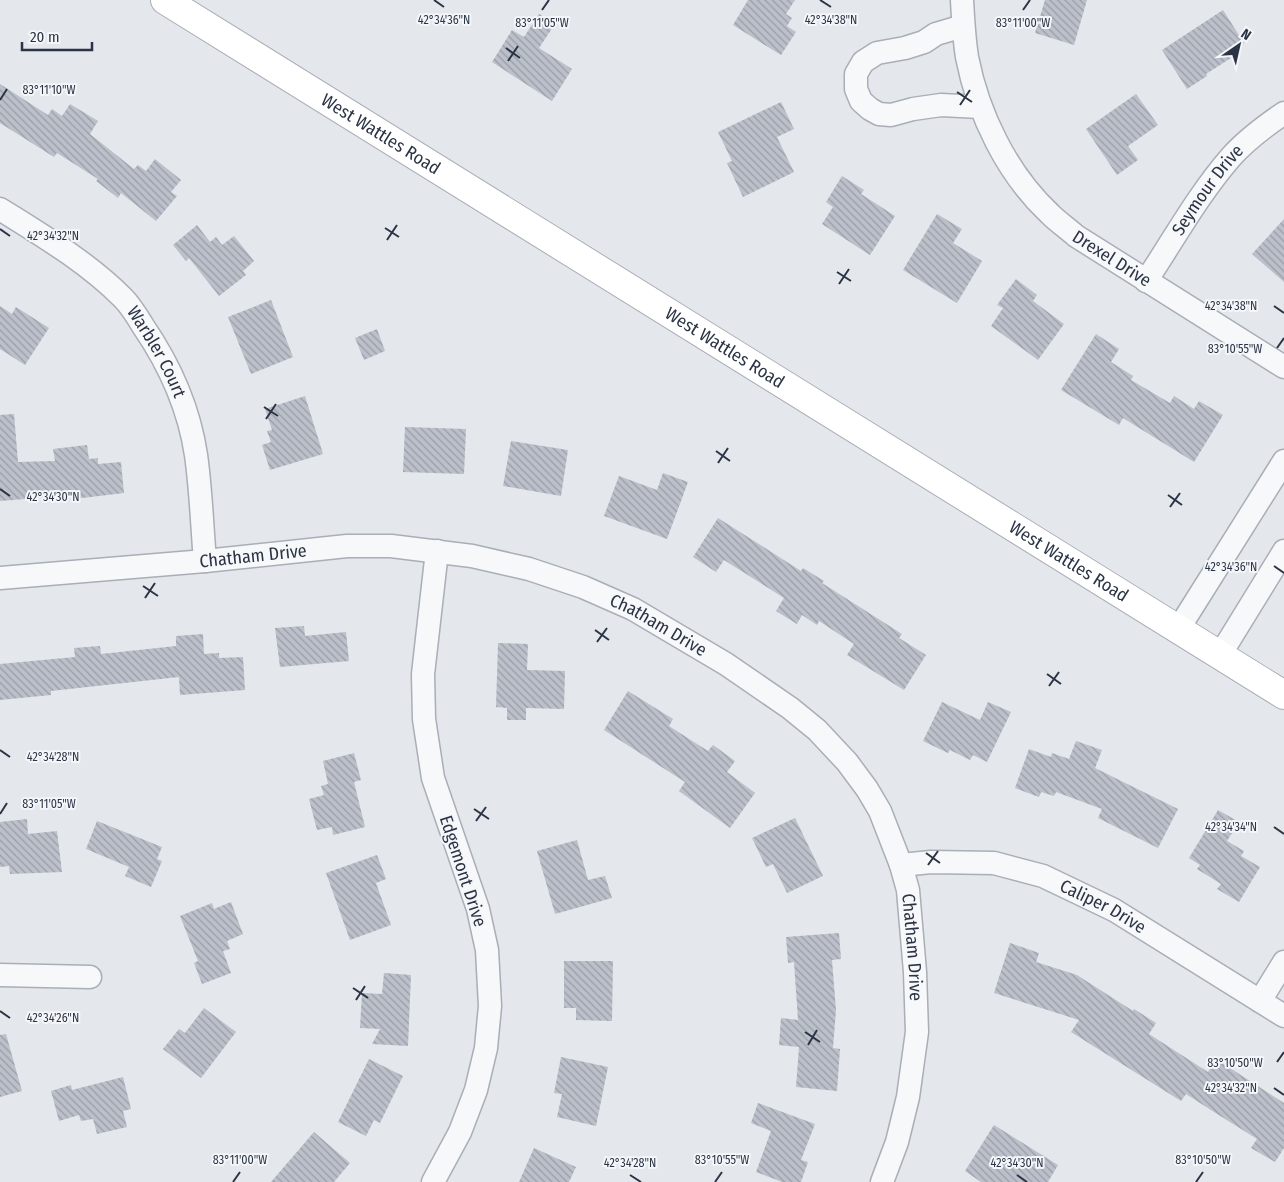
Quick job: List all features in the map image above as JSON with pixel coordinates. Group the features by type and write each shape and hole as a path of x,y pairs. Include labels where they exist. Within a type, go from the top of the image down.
{"street":[{"name":"West Wattles Road","path":"164,0 1179,628 1284,695"},
{"name":"Drexel Drive","path":"962,0 967,57 980,107 1001,151 1025,187 1049,214 1076,236 1284,367"},
{"path":"963,26 936,34 924,42 906,48 876,53 863,62 856,74 856,89 861,101 870,109 879,114 891,116 913,109 941,105 980,107"},
{"name":"Seymour Drive","path":"1146,281 1207,187 1232,156 1261,129 1284,113"},
{"name":"Warbler Court","path":"0,209 93,271 124,299 158,348 185,410 196,454 205,561"},
{"path":"1179,628 1284,461"},
{"name":"Chatham Drive","path":"0,578 205,561 347,546 392,546 437,551 472,556 529,569 583,587 633,609 726,664 790,708 817,730 847,762 867,789 880,811 901,866 908,890 915,972 917,1032 908,1097 897,1142 882,1182"},
{"name":"Edgemont Drive","path":"433,1182 460,1132 476,1090 486,1048 490,1006 487,950 478,909 433,778 424,719 423,674 437,551"},
{"path":"1220,654 1284,551"},
{"name":"Caliper Drive","path":"901,866 931,862 994,863 1043,876 1114,910 1284,1016"},
{"path":"1260,1001 1284,962"},
{"path":"0,975 90,977"}],"building":[{"path":"748,0 795,0 786,14 792,18 787,26 796,32 781,55 733,25"},
{"path":"1045,0 1087,0 1074,45 1035,33"},
{"path":"1223,10 1244,43 1227,53 1231,58 1187,89 1162,50"},
{"path":"539,14 555,24 539,48 572,69 552,101 492,62 512,30 524,37"},
{"path":"0,84 48,115 52,109 62,116 70,104 98,121 90,134 134,169 138,165 146,171 155,159 181,180 171,192 177,196 156,221 121,193 118,198 96,181 98,179 57,153 54,157 0,123"},
{"path":"1136,94 1158,125 1128,146 1138,160 1117,175 1086,129"},
{"path":"781,102 794,129 777,137 794,172 743,197 727,163 732,161 718,132"},
{"path":"842,176 864,190 861,194 895,216 870,255 822,224 833,207 826,202"},
{"path":"937,214 962,229 953,243 982,261 957,303 903,270"},
{"path":"1284,219 1284,282 1252,254"},
{"path":"197,225 210,242 216,237 222,245 234,236 254,261 243,271 246,275 219,296 189,258 186,261 173,245"},
{"path":"1016,279 1037,295 1033,301 1064,324 1038,360 991,326 1003,308 997,305"},
{"path":"271,300 293,357 251,374 228,317"},
{"path":"0,306 12,314 16,307 49,328 25,365 0,349"},
{"path":"377,329 385,351 364,360 355,338"},
{"path":"1096,334 1119,349 1111,362 1133,376 1131,380 1170,403 1174,396 1194,409 1199,401 1223,415 1194,462 1123,418 1119,425 1061,390"},
{"path":"305,396 323,454 270,470 262,445 271,442 267,431 272,430 265,409"},
{"path":"14,414 18,462 55,461 53,449 87,445 89,459 98,458 98,464 121,462 124,493 74,499 74,495 0,501 0,415"},
{"path":"405,427 466,429 464,474 403,472"},
{"path":"511,441 568,450 561,496 503,486"},
{"path":"663,473 688,482 667,539 604,516 619,476 657,490"},
{"path":"718,518 801,571 803,568 824,581 822,583 902,634 899,638 926,655 904,690 847,655 854,644 819,621 817,625 802,615 797,624 776,611 784,598 724,560 716,572 693,557"},
{"path":"304,626 305,636 346,632 349,661 280,667 275,628"},
{"path":"203,634 204,654 219,653 219,658 243,657 245,690 180,695 179,677 51,691 51,695 0,700 0,664 75,657 74,648 100,646 101,654 176,646 176,636"},
{"path":"498,643 528,644 527,670 565,671 564,709 526,708 526,720 507,720 507,708 496,707"},
{"path":"628,691 673,719 669,726 708,751 713,745 735,761 727,772 755,793 730,828 679,791 685,782 604,730"},
{"path":"942,702 980,720 988,702 1011,712 987,762 973,755 970,760 950,750 948,753 923,741"},
{"path":"1076,741 1102,750 1095,768 1178,809 1158,848 1098,818 1102,809 1056,792 1054,796 1041,792 1039,797 1015,788 1029,749 1051,757 1052,753 1069,759"},
{"path":"354,753 361,780 354,782 365,827 333,835 332,827 317,830 309,799 324,795 321,786 328,784 323,761"},
{"path":"1218,810 1239,822 1227,841 1244,851 1241,856 1260,867 1239,902 1217,889 1221,884 1197,869 1200,865 1189,858"},
{"path":"795,818 823,876 787,893 773,864 766,867 752,838"},
{"path":"27,819 28,834 57,831 62,872 10,874 9,866 0,867 0,822"},
{"path":"97,821 162,847 157,859 162,861 151,887 125,876 129,867 86,849"},
{"path":"577,840 588,880 605,876 612,898 555,914 537,851"},
{"path":"377,855 386,879 376,883 391,925 350,940 326,873"},
{"path":"231,902 243,934 227,941 230,949 223,951 231,973 202,984 194,963 198,961 180,916 212,903 214,909"},
{"path":"839,933 841,959 832,960 836,1010 833,1048 840,1049 837,1091 796,1087 799,1047 779,1045 781,1018 798,1020 794,962 788,963 786,937"},
{"path":"1010,943 1039,953 1036,962 1077,975 1133,1011 1134,1009 1156,1023 1149,1034 1208,1072 1216,1059 1284,1103 1284,1148 1275,1162 1251,1148 1257,1139 1186,1094 1181,1101 1071,1032 1079,1020 994,993"},
{"path":"564,961 613,961 612,1021 576,1020 576,1008 564,1008"},
{"path":"384,973 411,975 408,1046 372,1044 380,1029 360,1028 362,993 382,994"},
{"path":"204,1008 236,1032 201,1078 163,1049 179,1029 185,1033"},
{"path":"6,1034 22,1091 0,1097 0,1035"},
{"path":"561,1057 608,1067 596,1126 557,1117 562,1094 554,1093"},
{"path":"369,1059 403,1076 380,1123 374,1120 366,1136 338,1122"},
{"path":"123,1077 131,1109 123,1111 127,1127 97,1134 93,1119 81,1121 79,1115 59,1121 51,1091 71,1085 72,1090"},
{"path":"758,1103 815,1124 801,1160 808,1162 801,1182 782,1182 756,1172 771,1131 751,1123"},
{"path":"994,1125 1058,1165 1048,1182 981,1182 965,1171"},
{"path":"314,1132 350,1163 334,1182 271,1182"},
{"path":"534,1148 576,1167 569,1182 519,1182"}]}
